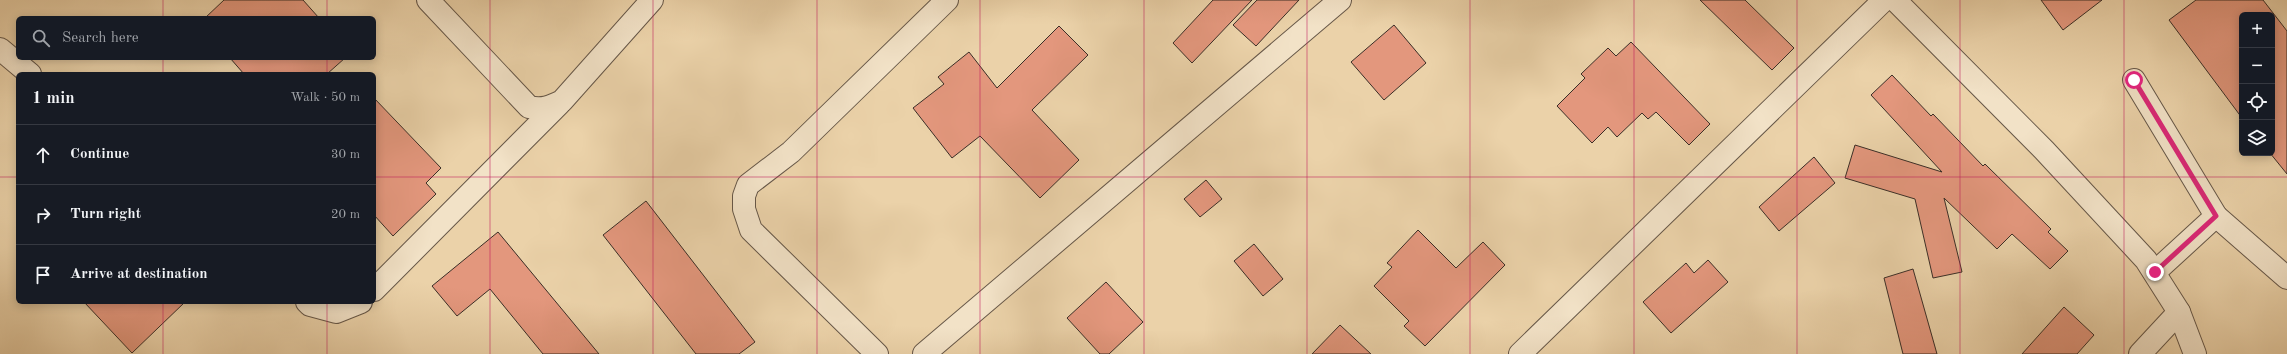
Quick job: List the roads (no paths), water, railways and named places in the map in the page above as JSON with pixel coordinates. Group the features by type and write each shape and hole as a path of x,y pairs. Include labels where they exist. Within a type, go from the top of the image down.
{"street":[{"path":"428,0 529,107 547,108 562,101"},
{"path":"376,288 562,101 652,0"},
{"path":"877,354 751,230 744,209 744,196 748,185 791,152 947,0"},
{"path":"924,354 1340,0"},
{"path":"1520,354 1884,0"},
{"path":"1896,0 2044,150 2146,260 2179,312 2196,354"},
{"path":"0,50 28,72"},
{"path":"2134,80 2216,216 2287,278"},
{"path":"2155,272 2216,216"},
{"path":"313,304 336,312 356,304"},
{"path":"2140,354 2179,312"}]}
